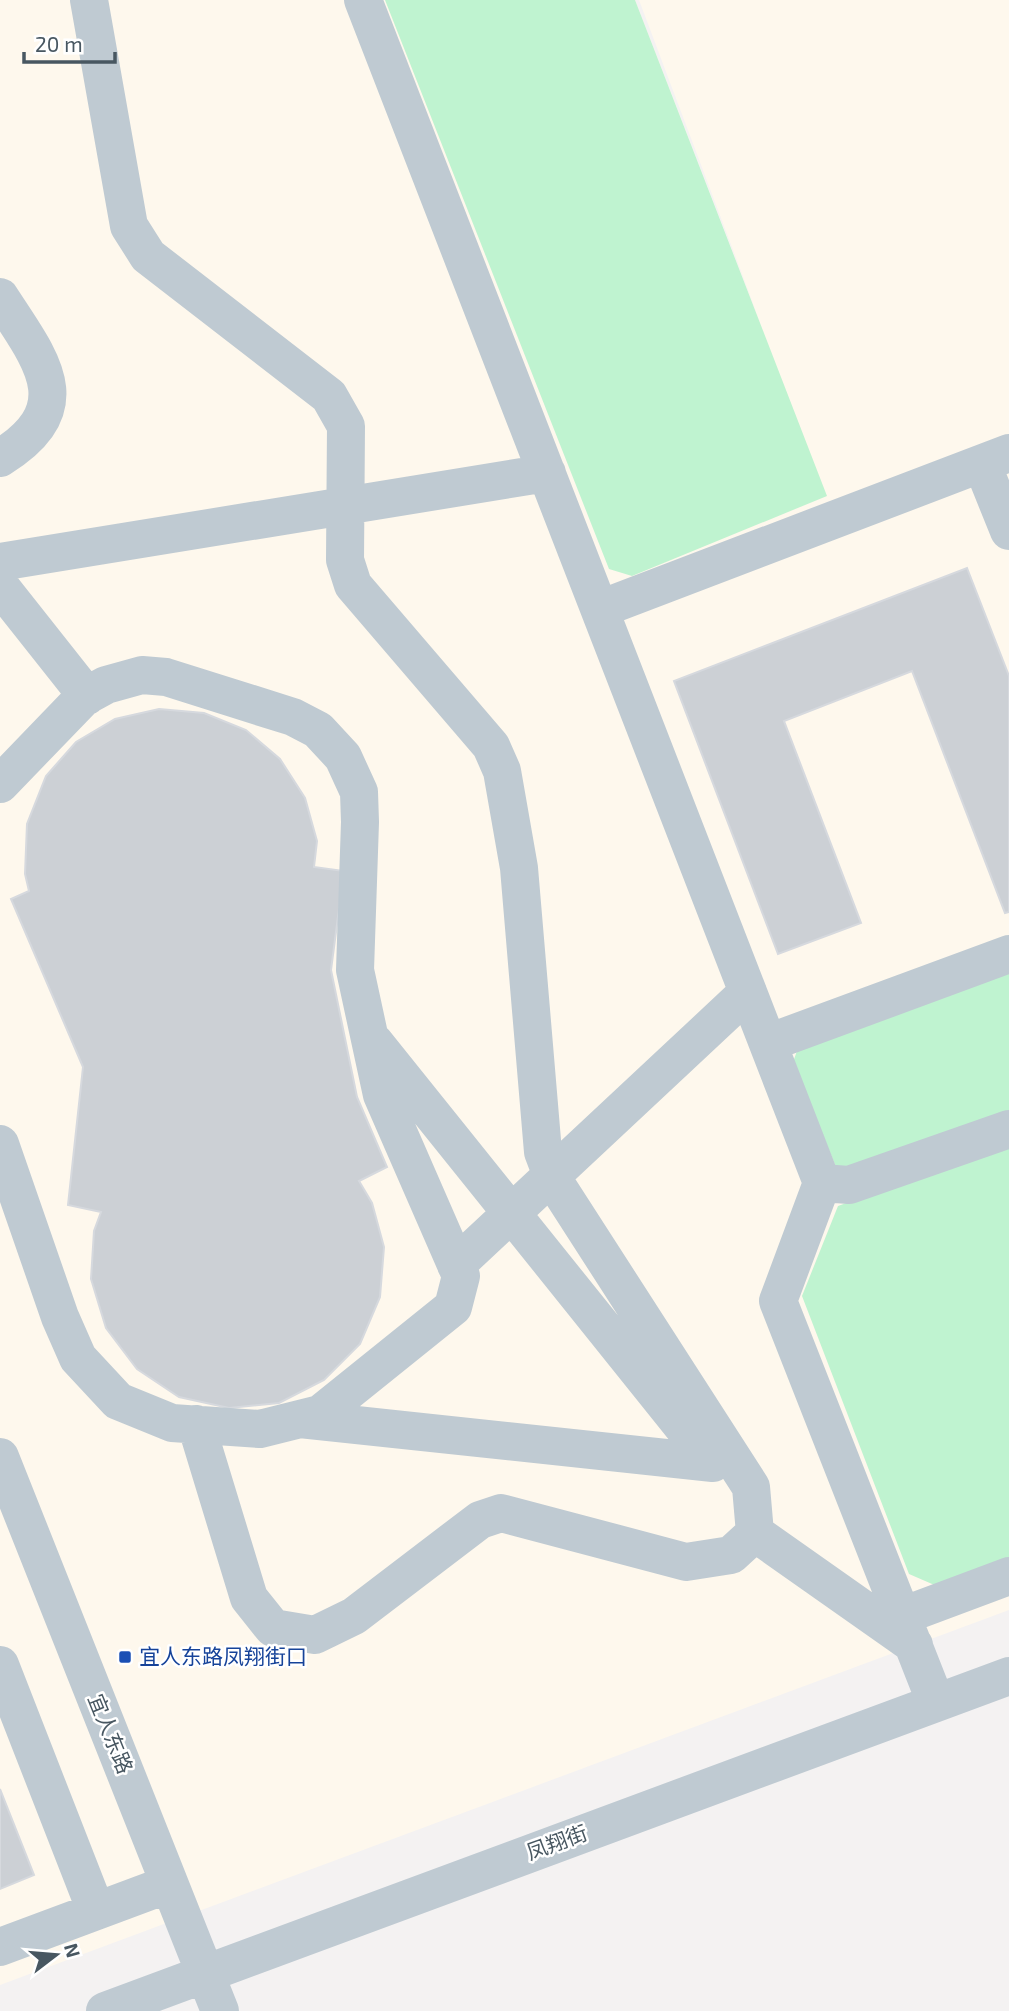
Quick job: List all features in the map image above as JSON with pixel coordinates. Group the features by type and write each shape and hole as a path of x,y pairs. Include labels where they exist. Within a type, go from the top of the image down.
{"street":[{"path":"89,0 129,226 148,256 329,396 346,426 345,560 353,585 491,746 502,771 519,868 543,1152 552,1175 751,1487 754,1523 731,1555 686,1562 501,1513 481,1520 354,1616 315,1634 273,1628 249,1598 196,1424"},
{"path":"363,0 822,1183 778,1301 936,1703"},
{"path":"0,297 43,363 47,393 44,416 26,442 0,458"},
{"path":"600,609 995,458 1009,531"},
{"path":"0,562 547,473"},
{"path":"0,586 87,695"},
{"path":"0,784 87,695 106,685 142,676 166,677 293,718 318,730 343,757 359,792 355,970 382,1095 461,1276 453,1307 320,1414 260,1429 173,1423 118,1401 78,1358 3,1163"},
{"path":"768,1043 1009,954"},
{"path":"456,1265 748,992"},
{"path":"368,1035 713,1463 754,1523 908,1631"},
{"path":"822,1183 849,1185 1009,1129"},
{"path":"300,1419 713,1463"},
{"name":"宜人东路","path":"0,1457 220,2011"},
{"path":"908,1631 1009,1576"},
{"path":"0,1665 96,1911"},
{"name":"凤翔街","path":"104,2011 1009,1676"},
{"path":"0,1947 169,1884"}],"shaded area":[{"path":"0,0 635,0 762,327 639,0 1009,0 1009,1610 0,1985"}],"green space":[{"path":"385,0 635,0 827,496 632,576 609,569"},
{"path":"1009,970 1009,1120 852,1175 836,1167 793,1062 801,1040"},
{"path":"1009,1144 1009,1562 939,1587 909,1574 802,1296 838,1206"}],"building":[{"path":"967,568 1009,676 1009,912 1005,913 912,671 784,721 861,923 778,954 674,681"},
{"path":"159,709 204,713 246,730 280,759 305,798 317,841 314,867 344,871 331,970 357,1097 387,1167 359,1181 372,1203 384,1247 380,1297 360,1344 324,1380 279,1403 229,1408 179,1397 137,1369 106,1328 91,1279 94,1231 101,1212 68,1205 83,1067 11,899 29,891 25,874 27,824 46,776 76,742 115,719"},
{"path":"0,1789 34,1875 0,1889"}],"place":[{"name":"宜人东路凤翔街口","path":"125,1657"}]}
